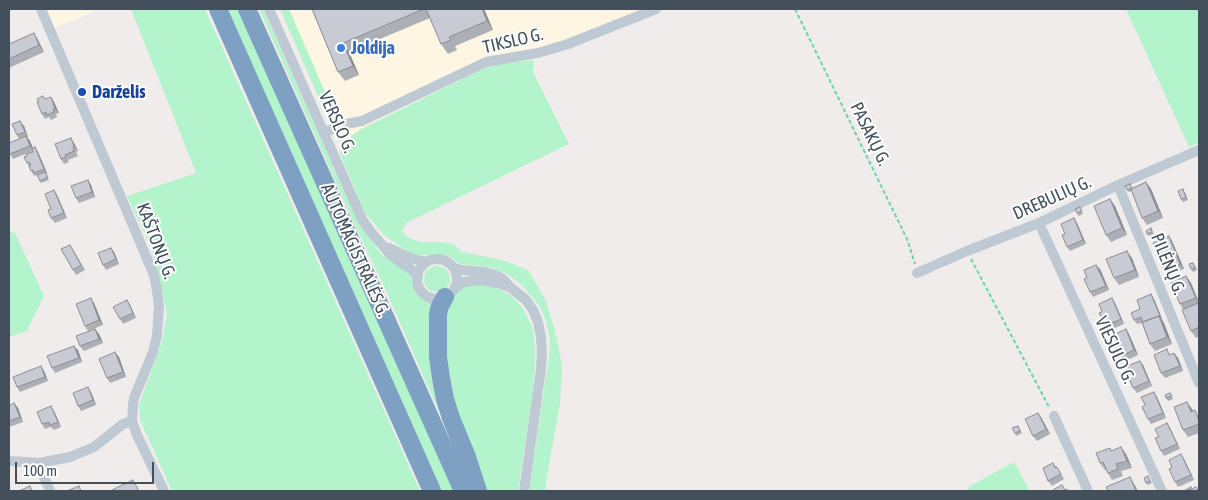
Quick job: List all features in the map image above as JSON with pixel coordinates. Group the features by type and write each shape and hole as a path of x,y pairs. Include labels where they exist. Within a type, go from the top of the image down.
{"highway":[{"path":"209,9 225,44 244,69"},
{"name":"AUTOMAGISTRALĖS G.","path":"218,9 432,491"},
{"name":"AUTOMAGISTRALĖS G.","path":"247,9 463,491"},
{"path":"450,292 440,306 438,314 438,357 447,405 478,491"}],"street":[{"name":"KAŠTONŲ G.","path":"41,9 154,275 159,306 157,336 134,398 132,421 164,491"},
{"name":"VERSLO G.","path":"268,9 362,219 390,254 411,269 418,277"},
{"name":"TIKSLO G.","path":"324,133 341,125 362,121 486,62 538,53 568,44 656,9"},
{"name":"DREBULIŲ G.","path":"917,273 1039,223 1118,185 1199,150"},
{"name":"PILĖNŲ G.","path":"1118,185 1199,383"},
{"name":"VIESULO G.","path":"1039,223 1162,491"},
{"name":"VERSLO G.","path":"382,243 394,251 426,262"},
{"path":"450,292 458,277 454,268 445,260 433,259 426,262 419,270 419,287 427,296 433,298 439,298 450,292 464,282 481,280 510,286"},
{"path":"454,268 486,272 503,279 526,300 538,322 541,337 541,370 524,491"},
{"path":"1054,416 1088,491"},
{"path":"9,461 39,463 70,457 102,442 123,424 132,421"},
{"path":"39,463 50,491"}],"path":[{"name":"PASAKŲ G.","path":"794,9 908,239 917,273"},
{"path":"967,251 1054,416"}],"shaded area":[{"path":"46,9 100,9 54,28"},
{"path":"289,9 661,9 662,11 602,36 534,60 491,65 353,134 345,141"}],"green space":[{"path":"131,9 205,9 420,491 172,491 140,420 139,405 162,342 167,313 151,248 127,196 196,173"},
{"path":"224,9 241,9 454,491 439,491"},
{"path":"259,9 263,9 343,189 363,229 381,254 407,271 419,294 424,299 435,303 469,480 383,284 352,219"},
{"path":"280,9 289,9 331,106 324,110"},
{"path":"1126,9 1199,9 1199,142 1189,147"},
{"path":"534,60 533,72 569,144 406,223 402,231 409,238 421,242 453,244 462,252 502,260 528,270 545,299 554,327 562,365 560,404 545,491 529,491 550,340 546,321 540,307 523,286 507,274 490,267 460,264 449,256 440,254 421,255 410,253 384,235 365,213 340,154 345,141 361,129 491,65"},
{"path":"9,231 15,233 44,296 27,331 9,337"},
{"path":"437,266 446,270 450,279 446,288 437,292 428,288 424,279 428,270"},
{"path":"466,285 487,285 509,294 524,310 533,329 535,364 518,491 483,491 453,410 442,315 451,296"},
{"path":"1014,462 1030,491 967,491 970,486"}],"building":[{"path":"312,9 424,9 343,43 353,66 338,72"},
{"path":"426,9 482,9 487,21 449,37 451,40 441,44"},
{"path":"34,33 39,45 9,59 9,44"},
{"path":"43,96 45,99 51,97 55,109 53,109 54,112 47,115 46,112 42,114 37,102 39,102 37,99"},
{"path":"20,121 25,132 17,135 12,124"},
{"path":"26,136 30,146 10,154 9,143"},
{"path":"71,138 74,151 61,159 55,144"},
{"path":"35,147 44,169 34,173 29,166 31,165 29,162 27,163 24,157 27,156 26,154 33,152 32,149"},
{"path":"45,172 48,177 40,181 37,175"},
{"path":"88,180 92,192 76,198 71,186"},
{"path":"1146,182 1158,211 1142,218 1131,189"},
{"path":"1130,184 1132,188 1127,190 1125,186"},
{"path":"1183,189 1186,198 1181,199 1178,191"},
{"path":"54,190 64,213 51,218 48,210 51,209 45,194"},
{"path":"1110,199 1122,228 1106,235 1094,206"},
{"path":"1080,207 1082,211 1077,213 1075,209"},
{"path":"1074,218 1083,240 1067,247 1062,235 1065,234 1061,224"},
{"path":"1151,228 1152,232 1147,234 1146,231"},
{"path":"1169,236 1180,264 1164,270 1153,243"},
{"path":"70,245 81,265 73,270 61,249"},
{"path":"111,248 116,259 103,265 98,253"},
{"path":"1127,251 1135,270 1114,278 1106,259"},
{"path":"1193,263 1195,268 1191,269 1189,264"},
{"path":"1096,265 1106,286 1090,292 1084,279 1087,278 1084,270"},
{"path":"1186,276 1196,298 1180,304 1171,283"},
{"path":"1151,294 1160,316 1143,322 1141,317 1134,320 1131,313 1140,309 1137,300"},
{"path":"91,298 99,320 85,326 76,304"},
{"path":"1112,298 1121,319 1105,326 1099,313 1102,312 1099,304"},
{"path":"127,300 133,313 120,319 113,307"},
{"path":"1198,303 1199,327 1191,331 1182,310"},
{"path":"1159,316 1167,337 1150,344 1142,322"},
{"path":"95,329 99,339 80,346 76,336"},
{"path":"1126,329 1134,350 1119,357 1113,335"},
{"path":"74,346 79,358 52,368 47,356"},
{"path":"1167,349 1169,355 1174,353 1180,366 1161,373 1154,355"},
{"path":"115,352 123,372 107,378 99,359"},
{"path":"1140,361 1149,381 1133,388 1128,376 1131,374 1127,366"},
{"path":"41,366 45,377 17,387 13,377"},
{"path":"88,387 93,400 78,406 73,393"},
{"path":"1154,392 1163,413 1148,419 1142,407 1145,405 1141,397"},
{"path":"1170,393 1172,396 1166,398 1165,395"},
{"path":"1187,402 1191,412 1195,410 1199,424 1183,430 1174,407"},
{"path":"14,403 20,417 9,421 9,406"},
{"path":"51,406 58,422 50,425 49,422 42,424 37,412"},
{"path":"1038,413 1046,429 1033,436 1025,419"},
{"path":"1167,423 1177,444 1161,451 1155,438 1159,437 1155,429"},
{"path":"1018,426 1020,431 1015,433 1012,428"},
{"path":"1121,447 1127,461 1116,464 1118,469 1108,473 1103,462 1100,463 1096,453 1110,448 1111,451"},
{"path":"1181,454 1191,475 1175,482 1169,469 1172,468 1169,460"},
{"path":"1053,463 1061,474 1048,481 1043,468"},
{"path":"1148,476 1150,481 1146,483 1144,478"},
{"path":"1130,477 1136,491 1108,491 1106,487"},
{"path":"133,480 139,491 112,490"},
{"path":"1062,485 1068,491 1053,491 1053,490"},
{"path":"30,486 32,491 19,491"},
{"path":"79,486 81,491 67,491"},
{"path":"1196,487 1198,491 1187,491"}],"place":[{"name":"Joldija","path":"341,48"},
{"name":"Darželis","path":"82,92"}]}
